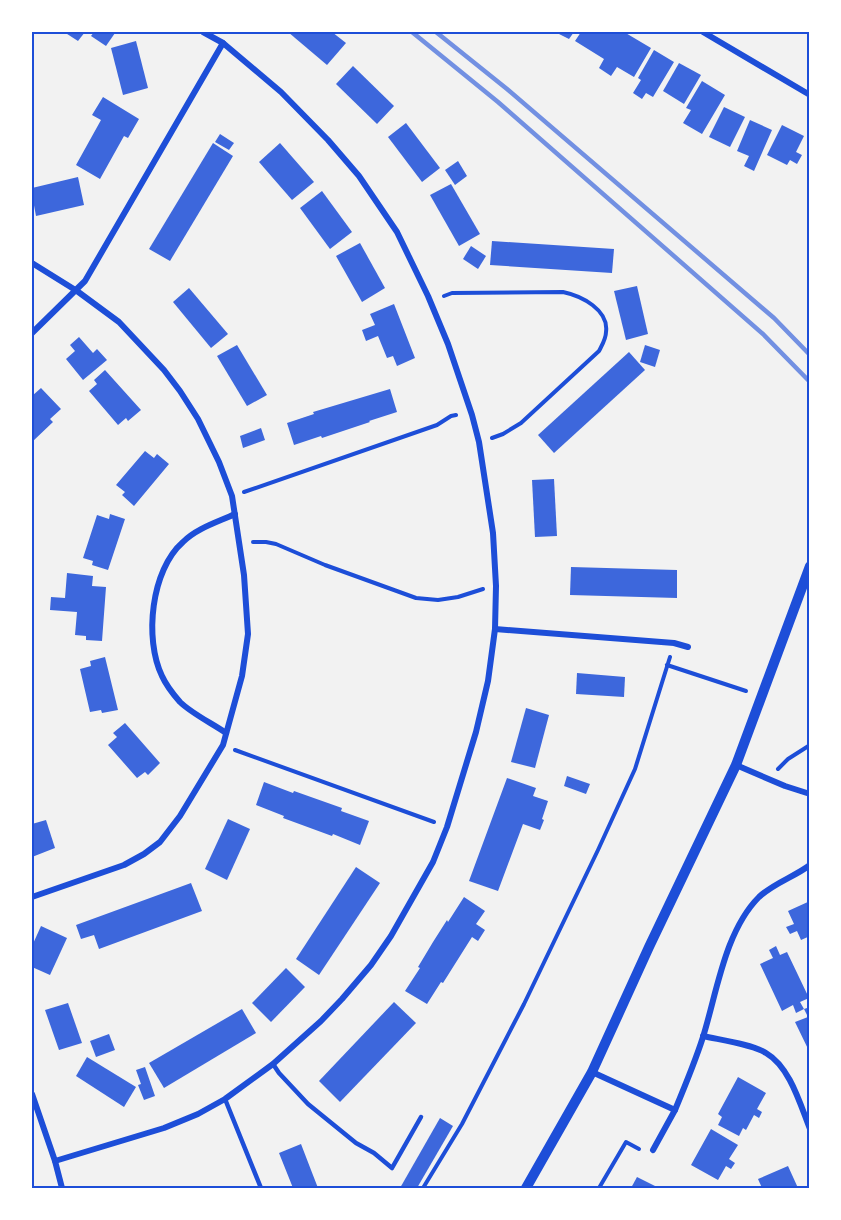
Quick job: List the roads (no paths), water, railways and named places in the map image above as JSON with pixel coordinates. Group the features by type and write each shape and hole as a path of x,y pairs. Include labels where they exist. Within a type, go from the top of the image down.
{"street":[{"path":"55,1161 164,1128 198,1114 225,1099 273,1064 321,1021 371,965 391,936 433,862 447,827 476,732 488,681 495,629 496,586 493,533 480,442 448,344 397,232 359,176 328,140 281,92 223,43 203,32"},
{"path":"703,32 810,95"},
{"path":"32,333 85,281 223,43"},
{"path":"32,263 77,291 119,322 180,391 198,418 232,496 244,575 248,634 242,676 223,745 180,816 159,842 124,865 32,897"},
{"path":"226,733 182,704 170,690 161,675 152,633 158,582 169,558 181,543 194,533 236,514"},
{"path":"526,1188 592,1072 736,765 810,566"},
{"path":"495,629 674,643 688,647"},
{"path":"736,765 810,794"},
{"path":"653,1150 691,1074 726,959 739,926 748,910 760,896 810,865"},
{"path":"704,1036 765,1052 776,1060 793,1087 810,1129"},
{"path":"592,1072 675,1110"},
{"path":"32,1094 62,1188"}],"lane":[{"path":"273,1064 308,1104 356,1143 374,1153 392,1168 421,1117"},
{"path":"225,1099 261,1188"}],"railway":[{"path":"412,32 498,102 763,334 810,382"},
{"path":"436,32 507,89 774,318 810,355"}]}
